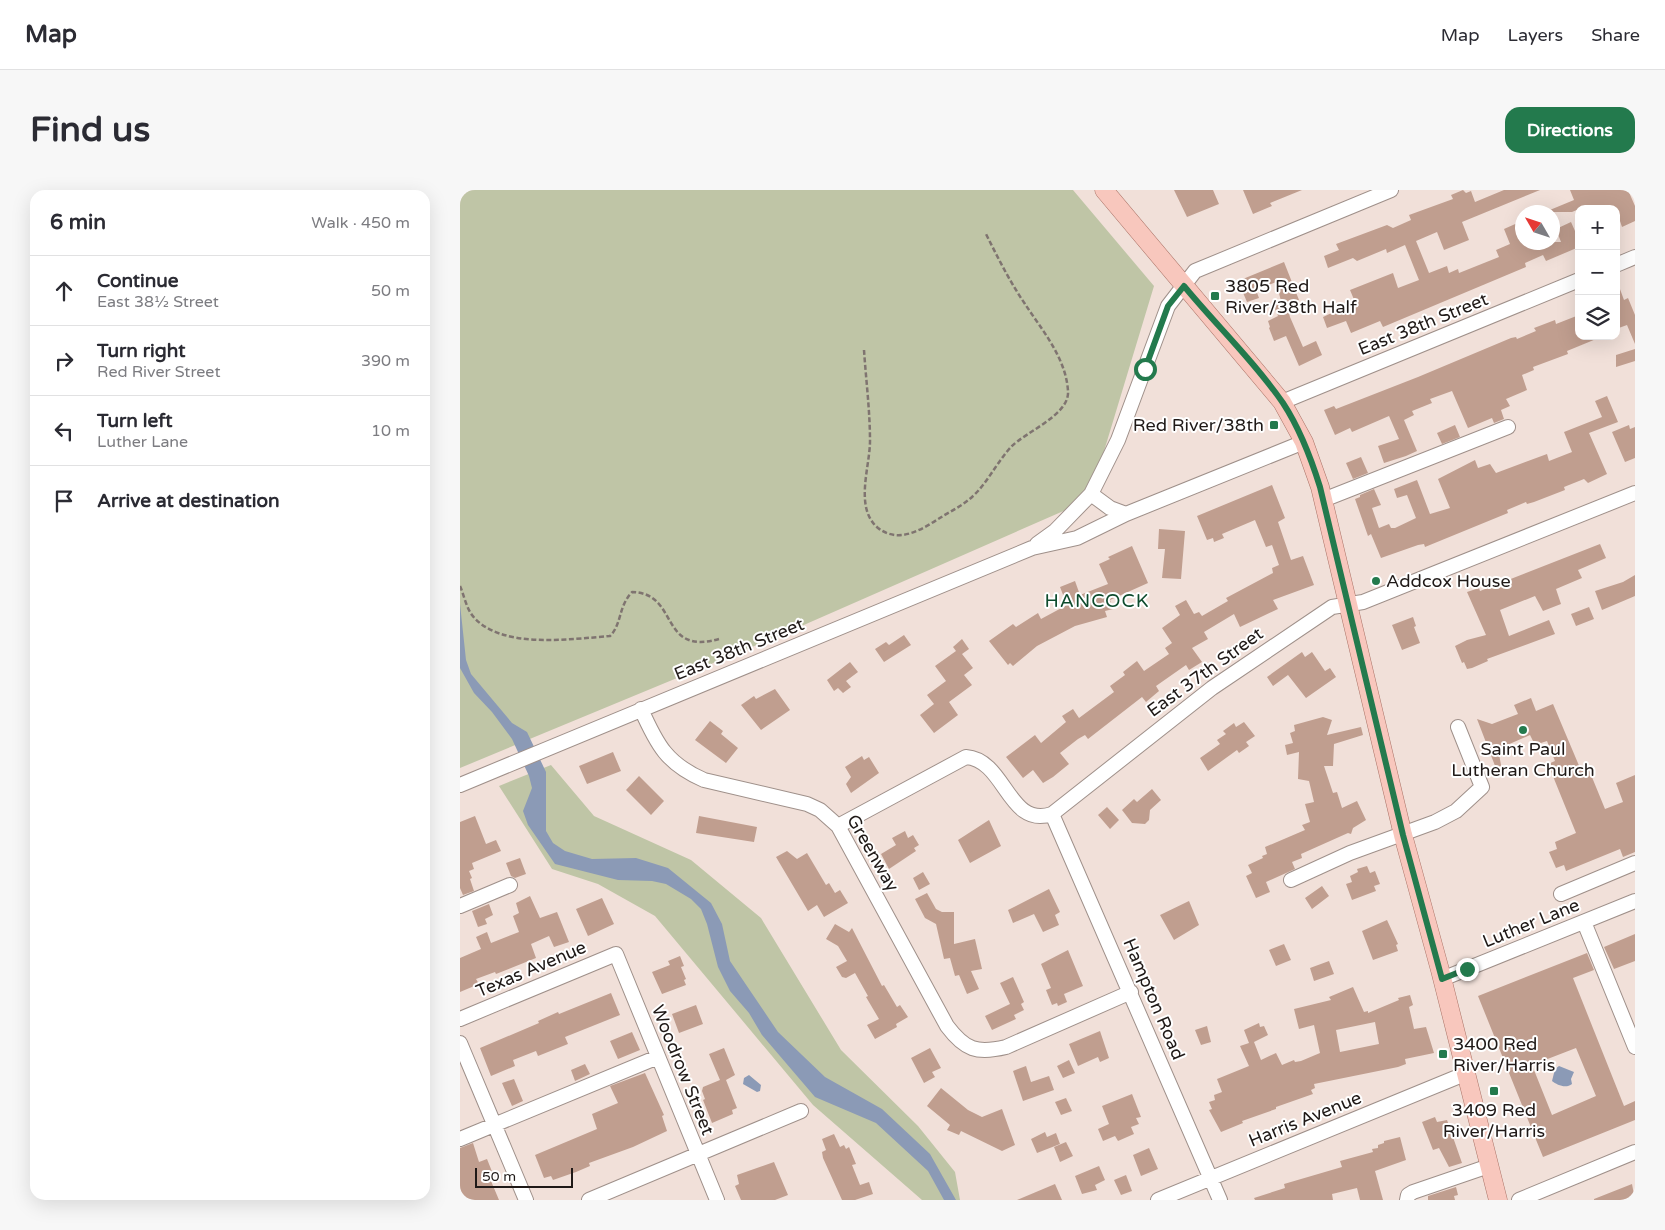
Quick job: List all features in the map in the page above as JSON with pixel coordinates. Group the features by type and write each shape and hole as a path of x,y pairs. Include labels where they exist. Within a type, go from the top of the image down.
{"main road":[{"path":"1104,190 1282,402 1304,442 1323,500 1403,835 1498,1200"}],"street":[{"name":"East 38th Street","path":"1032,548 1055,531 1091,494 1118,440 1168,306 1195,271 1390,190"},
{"path":"1620,263 1635,257"},
{"name":"East 38th Street","path":"1282,402 1575,282"},
{"path":"1323,500 1508,427"},
{"name":"East 38th Street","path":"460,785 1032,548 1077,538 1126,514 1304,442"},
{"name":"East 37th Street","path":"1052,814 1212,688 1332,607 1363,602 1635,492"},
{"path":"1091,494 1110,508 1126,514"},
{"name":"Greenway","path":"641,709 654,739 664,754 688,774 704,780 808,804 820,810 838,826 947,1026 956,1038 974,1050 988,1052 1006,1047 1131,992"},
{"path":"1291,880 1350,853 1403,835 1456,811 1482,787 1458,727"},
{"path":"838,826 958,759 966,757 974,758 990,767 1018,807 1026,813 1042,817 1052,814"},
{"name":"Hampton Road","path":"1052,814 1220,1200"},
{"path":"1561,894 1634,867"},
{"path":"460,906 510,885"},
{"name":"Luther Lane","path":"1442,979 1635,901"},
{"path":"1584,922 1635,1047"},
{"name":"Texas Avenue","path":"460,1019 616,954"},
{"name":"Woodrow Street","path":"616,954 717,1200"},
{"path":"460,1043 526,1200"},
{"path":"460,1139 658,1057"},
{"name":"Harris Avenue","path":"1158,1200 1466,1073"},
{"path":"589,1200 801,1111"},
{"path":"1519,1200 1536,1197 1635,1152"},
{"path":"1408,1200 1408,1195 1412,1192 1489,1166"}],"path":[{"path":"864,350 870,439 866,468 868,512 873,523 886,533 902,536 914,533 970,500 1011,447 1044,424 1063,406 1068,398 1066,379 1053,347 1015,287 986,234"},
{"path":"460,586 472,614 494,633 514,637 571,639 610,636 617,629 619,615 626,599 632,592 643,592 653,598 665,610 670,622 685,639 702,644 720,640"}],"green space":[{"path":"460,190 1073,190 1154,286 1091,494 1084,502 781,635 460,768"},
{"path":"551,765 594,816 691,860 761,918 841,1050 918,1126 955,1172 960,1200 922,1200 813,1105 655,916 598,884 552,869 499,786"}],"water":[{"path":"460,604 466,660 471,674 512,723 527,732 546,772 546,831 553,843 565,851 592,859 636,858 668,868 711,903 722,924 730,961 778,1032 825,1077 882,1109 930,1154 956,1200 944,1200 928,1171 876,1123 815,1097 762,1035 749,1013 730,991 718,967 707,924 701,909 691,899 666,884 652,881 618,880 555,864 528,825 523,811 532,788 529,776 512,739 492,712 474,693 460,668"},
{"path":"1559,1066 1574,1072 1571,1079 1572,1084 1564,1086 1552,1081 1555,1069"},
{"path":"749,1075 761,1085 760,1091 757,1092 743,1084 744,1078"}],"building":[{"path":"1174,190 1213,190 1219,204 1187,217"},
{"path":"1243,190 1302,190 1270,203 1272,206 1253,214"},
{"path":"1463,190 1466,193 1471,191 1475,202 1504,190 1540,190 1462,222 1469,240 1444,250 1437,232 1416,241 1429,273 1447,266 1449,273 1458,269 1459,273 1499,257 1496,250 1510,244 1504,229 1515,224 1515,250 1560,250 1560,227 1571,222 1575,231 1575,249 1546,261 1543,255 1525,263 1526,267 1383,327 1380,321 1351,333 1346,321 1327,328 1323,317 1355,302 1350,290 1393,273 1398,288 1419,280 1405,245 1387,253 1386,249 1357,261 1353,258 1328,268 1324,256 1339,250 1336,244 1387,225 1393,228 1411,220 1409,215 1453,199 1451,195"},
{"path":"1570,190 1628,190 1635,206 1635,221 1622,227 1620,205 1575,205 1575,211 1560,212 1560,206 1574,200"},
{"path":"1284,262 1299,300 1287,305 1290,317 1303,347 1316,341 1322,355 1299,366 1286,336 1274,341 1269,328 1268,321 1278,316 1273,304 1281,301 1276,282 1256,290 1259,298 1247,302 1238,281"},
{"path":"1620,289 1624,300 1628,298 1635,315 1635,344 1627,325 1620,328"},
{"path":"1575,317 1575,340 1594,340 1567,351 1568,354 1533,367 1534,370 1522,375 1527,390 1506,399 1510,406 1501,410 1504,419 1494,423 1492,418 1468,428 1452,391 1430,399 1432,403 1412,411 1414,415 1404,420 1417,451 1406,456 1384,463 1378,446 1399,439 1389,416 1352,432 1350,428 1335,435 1324,410 1334,406 1336,409 1511,338 1516,337 1517,339 1536,331 1534,328 1555,320 1556,324"},
{"path":"1635,349 1635,361 1616,367 1616,355"},
{"path":"1607,396 1618,422 1589,433 1607,474 1588,483 1584,479 1564,487 1565,490 1534,502 1527,504 1526,502 1507,510 1508,513 1425,547 1424,544 1418,545 1381,558 1371,534 1368,536 1355,499 1360,497 1360,495 1374,489 1381,505 1372,508 1379,528 1389,524 1391,528 1395,528 1416,518 1407,495 1397,498 1394,489 1417,480 1430,514 1450,508 1438,479 1475,460 1478,468 1490,464 1496,473 1547,454 1549,461 1572,452 1564,432 1602,417 1595,401"},
{"path":"1455,425 1460,437 1442,444 1437,433"},
{"path":"1629,425 1630,429 1635,427 1635,458 1625,462 1612,432"},
{"path":"1361,457 1368,473 1353,479 1346,463"},
{"path":"1272,485 1285,518 1278,522 1291,560 1303,556 1314,585 1273,600 1278,609 1240,627 1234,614 1204,632 1208,639 1192,648 1202,662 1189,670 1186,665 1156,686 1159,691 1146,702 1142,697 1088,739 1085,735 1078,739 1060,753 1069,764 1053,777 1043,783 1033,770 1023,778 1006,757 1035,735 1041,743 1066,722 1062,716 1073,709 1079,718 1114,692 1110,686 1125,675 1123,672 1137,661 1144,671 1169,654 1165,648 1172,643 1162,628 1180,615 1175,606 1186,600 1194,614 1199,612 1202,616 1228,601 1226,598 1273,573 1272,568 1279,565 1272,545 1266,547 1255,520 1222,534 1224,538 1214,542 1213,538 1207,540 1197,516"},
{"path":"1159,529 1185,531 1181,579 1162,578 1165,549 1158,549"},
{"path":"1600,544 1606,558 1578,570 1582,578 1556,589 1561,604 1543,611 1535,596 1500,610 1509,636 1549,620 1555,634 1487,659 1488,661 1467,669 1464,662 1462,663 1455,646 1467,640 1486,635 1467,592 1479,588 1480,591"},
{"path":"1132,546 1148,583 1110,600 1113,609 1105,611 1107,617 1075,626 1037,646 1013,666 1010,663 1008,665 989,641 1013,624 1016,627 1038,613 1041,619 1067,605 1060,587 1075,581 1080,595 1108,584 1099,564 1110,559 1108,557"},
{"path":"1635,575 1635,596 1602,610 1595,591 1623,582"},
{"path":"1589,607 1594,619 1576,626 1571,614"},
{"path":"1413,617 1416,626 1414,627 1420,643 1402,650 1392,625"},
{"path":"904,635 911,645 884,662 875,649 886,642 889,645"},
{"path":"962,639 969,649 962,654 973,668 964,675 972,685 949,702 958,715 934,733 920,715 934,704 927,695 946,681 935,666 956,651 953,647"},
{"path":"1302,652 1305,657 1312,652 1325,671 1330,668 1336,677 1306,698 1288,675 1273,686 1267,677"},
{"path":"850,662 858,672 846,681 851,687 843,693 838,688 834,691 827,680"},
{"path":"775,689 790,710 761,730 741,705 754,696 756,699"},
{"path":"1531,698 1536,711 1553,704 1580,768 1587,765 1605,809 1623,802 1616,783 1635,775 1635,852 1623,857 1620,849 1566,871 1564,865 1556,868 1549,852 1557,849 1555,842 1576,833 1548,764 1555,761 1547,741 1535,745 1530,735 1498,749 1502,770 1497,771 1477,719 1492,724 1518,714 1514,705"},
{"path":"1323,717 1332,720 1327,735 1361,727 1363,735 1334,744 1333,766 1324,766 1333,793 1337,792 1342,808 1357,801 1366,820 1353,828 1351,834 1348,833 1301,854 1302,858 1292,862 1295,869 1266,882 1270,892 1256,898 1246,876 1252,873 1248,865 1267,854 1265,847 1305,830 1302,825 1310,822 1305,804 1314,802 1309,781 1298,779 1299,752 1287,755 1285,745 1293,743 1290,733 1295,731 1294,725"},
{"path":"710,721 723,731 721,734 738,748 726,763 695,740"},
{"path":"1244,722 1255,736 1246,742 1249,746 1239,753 1237,750 1208,771 1200,758 1220,744 1217,740 1226,734 1223,731 1234,723 1236,727"},
{"path":"613,752 621,771 587,784 579,766"},
{"path":"862,756 864,760 869,757 879,773 851,793 846,784 851,777 845,767"},
{"path":"639,776 664,801 651,815 626,790"},
{"path":"1152,789 1161,800 1150,810 1149,820 1145,824 1132,823 1122,810 1134,799 1137,802"},
{"path":"1107,807 1119,820 1110,829 1098,815"},
{"path":"475,816 486,844 496,840 501,851 472,863 474,869 469,871 474,891 463,895 460,888 460,822"},
{"path":"699,816 757,827 754,842 696,833"},
{"path":"989,820 1001,846 970,863 958,840"},
{"path":"905,831 908,838 913,835 919,845 914,848 916,851 889,869 881,854 896,845 892,838"},
{"path":"787,851 797,859 807,853 826,885 829,883 835,893 840,890 848,903 824,917 817,905 808,911 776,857"},
{"path":"520,858 526,874 515,878 511,876 506,863"},
{"path":"1367,866 1370,873 1375,871 1380,884 1374,886 1376,891 1352,900 1346,884 1352,882 1350,876 1358,872 1357,869"},
{"path":"923,872 930,884 919,890 913,878"},
{"path":"1322,886 1329,896 1312,909 1305,898"},
{"path":"1049,889 1060,912 1055,915 1059,925 1043,932 1034,914 1013,923 1008,910"},
{"path":"927,893 936,909 942,912 954,912 954,944 975,939 982,969 971,971 979,989 967,994 959,975 955,976 950,958 944,959 936,924 925,918 915,899"},
{"path":"530,896 540,918 557,912 569,942 554,947 549,936 531,944 536,958 496,974 495,972 476,979 479,984 460,992 460,958 481,949 476,937 487,932 491,943 519,932 513,916 519,913 516,903"},
{"path":"602,898 614,924 588,936 576,909"},
{"path":"1189,901 1199,925 1174,940 1160,915"},
{"path":"489,904 493,915 485,919 487,924 478,927 472,911"},
{"path":"1387,920 1398,944 1396,945 1398,951 1373,960 1362,931"},
{"path":"835,924 849,932 852,928 882,986 884,985 897,1007 900,1005 908,1017 896,1024 897,1027 875,1039 867,1025 879,1019 866,997 868,996 855,973 846,978 842,977 836,967 847,961 838,946 826,939"},
{"path":"1635,934 1635,961 1614,969 1604,947"},
{"path":"1284,944 1291,960 1276,966 1269,950"},
{"path":"1068,950 1083,986 1064,994 1067,1002 1058,1006 1057,1003 1052,1005 1046,990 1051,988 1041,964"},
{"path":"1587,953 1594,970 1573,978 1624,1106 1635,1101 1635,1120 1543,1157 1478,996","holes":["1576,1048 1596,1096 1552,1115 1532,1065"]},
{"path":"680,956 684,966 681,967 686,979 684,980 686,985 662,994 652,972 670,965 668,961"},
{"path":"1329,961 1334,974 1314,981 1310,968"},
{"path":"1013,977 1024,1002 1021,1004 1024,1010 1014,1015 1016,1019 992,1030 985,1016 1010,1004 1000,983"},
{"path":"1353,987 1364,1012 1368,1011 1368,1013 1399,1000 1398,998 1410,995 1413,1005 1409,1007 1414,1029 1426,1027 1434,1053 1405,1059 1406,1064 1398,1067 1314,1084 1315,1088 1311,1090 1313,1094 1242,1121 1243,1123 1221,1132 1209,1110 1212,1109 1209,1102 1215,1100 1214,1095 1222,1092 1217,1079 1249,1066 1240,1046 1249,1043 1244,1030 1259,1023 1260,1027 1264,1026 1268,1035 1254,1042 1261,1060 1276,1053 1282,1065 1294,1060 1295,1062 1301,1061 1320,1053 1314,1025 1299,1029 1294,1009 1331,1000 1329,997","holes":["1375,1022 1379,1044 1340,1052 1336,1030"]},
{"path":"611,993 620,1015 565,1037 568,1044 538,1056 536,1051 513,1060 515,1066 491,1076 480,1048 539,1023 538,1021 558,1012 559,1014"},
{"path":"696,1005 703,1024 679,1033 672,1014"},
{"path":"1207,1026 1211,1042 1201,1045 1195,1030"},
{"path":"1100,1031 1109,1058 1100,1062 1098,1057 1078,1066 1069,1044"},
{"path":"632,1032 640,1050 618,1059 610,1041"},
{"path":"724,1048 735,1075 726,1080 737,1108 732,1110 733,1114 712,1123 703,1100 705,1099 702,1091 703,1087 720,1080 709,1054"},
{"path":"930,1048 941,1068 932,1072 935,1077 924,1083 911,1058"},
{"path":"1069,1060 1075,1073 1063,1078 1057,1066"},
{"path":"585,1064 590,1074 575,1081 571,1070"},
{"path":"1026,1066 1031,1082 1049,1076 1054,1090 1023,1101 1013,1071"},
{"path":"645,1073 664,1115 662,1116 667,1131 633,1147 589,1163 590,1166 576,1172 553,1180 551,1176 544,1178 535,1155 597,1129 592,1114 618,1103 610,1086"},
{"path":"514,1079 523,1101 512,1106 502,1083"},
{"path":"941,1088 968,1110 982,1117 1002,1109 1015,1145 1002,1151 961,1131 959,1135 947,1130 950,1125 927,1106"},
{"path":"1132,1094 1141,1117 1136,1118 1139,1124 1131,1127 1134,1134 1118,1141 1115,1136 1103,1141 1098,1129 1109,1124 1102,1106"},
{"path":"1066,1098 1072,1111 1061,1115 1055,1102"},
{"path":"1435,1117 1437,1122 1447,1120 1462,1163 1449,1167 1439,1148 1433,1150 1422,1122"},
{"path":"1045,1132 1047,1137 1056,1133 1060,1144 1037,1153 1031,1139"},
{"path":"834,1134 840,1147 844,1145 846,1149 849,1147 856,1164 852,1165 860,1185 869,1182 873,1194 855,1200 842,1200 822,1152 826,1150 822,1139"},
{"path":"1400,1137 1406,1160 1375,1171 1383,1200 1360,1200 1357,1188 1332,1194 1333,1200 1255,1200 1254,1198 1285,1188 1284,1184 1342,1167 1340,1161 1373,1152 1372,1149 1378,1148 1378,1145 1384,1143 1384,1141"},
{"path":"1066,1142 1073,1156 1060,1162 1054,1147"},
{"path":"473,1143 479,1162 487,1159 495,1179 491,1181 499,1200 460,1200 460,1148"},
{"path":"1149,1148 1158,1169 1141,1176 1133,1155"},
{"path":"774,1162 788,1195 775,1200 741,1200 735,1186 739,1184 737,1175"},
{"path":"1099,1166 1105,1180 1095,1185 1097,1190 1082,1194 1075,1176"},
{"path":"1126,1175 1132,1191 1121,1195 1114,1180"},
{"path":"1055,1184 1062,1200 1017,1200"},
{"path":"1632,1184 1635,1200 1594,1200 1594,1199"},
{"path":"1456,1187 1458,1195 1454,1196 1455,1200 1428,1200 1428,1196"}],"place":[{"name":"3805 Red River/38th Half","path":"1215,296"},
{"name":"Red River/38th","path":"1274,425"},
{"name":"Addcox House","path":"1376,581"},
{"name":"Saint Paul Lutheran Church","path":"1523,730"},
{"name":"3400 Red River/Harris","path":"1443,1054"},
{"name":"3409 Red River/Harris","path":"1494,1091"}],"district":[{"name":"HANCOCK","path":"1097,601"}],"route":[{"path":"1145,369 1168,306 1184,286 1261,376 1291,416 1304,442 1320,487 1403,835 1442,979 1467,969"}]}
